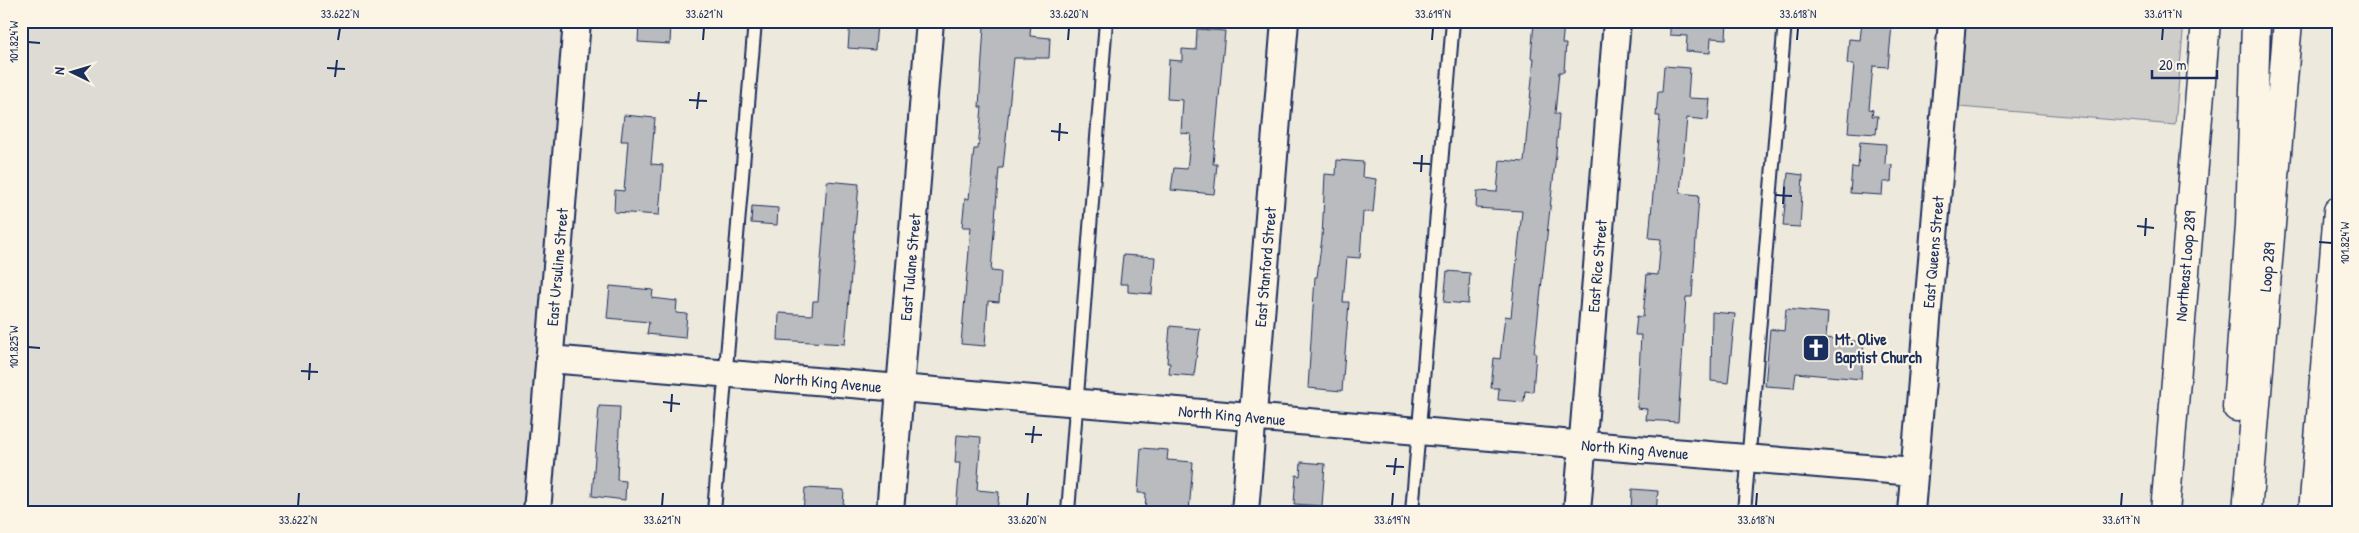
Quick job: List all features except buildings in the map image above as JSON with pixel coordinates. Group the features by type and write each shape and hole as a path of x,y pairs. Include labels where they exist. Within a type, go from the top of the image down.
{"main road":[{"name":"Northeast Loop 289","path":"2165,512 2206,21"},
{"path":"2232,512 2250,224 2256,21"},
{"name":"Loop 289","path":"2247,512 2288,21"},
{"path":"2313,512 2338,211"},
{"path":"2335,512 2338,495"}],"street":[{"name":"East Ursuline Street","path":"536,512 576,21"},
{"name":"East Tulane Street","path":"890,512 930,21"},
{"name":"East Stanford Street","path":"1245,512 1285,21"},
{"name":"East Rice Street","path":"1577,512 1617,21"},
{"name":"East Queens Street","path":"1911,512 1952,21"},
{"name":"North King Avenue","path":"549,358 1914,472"}],"lane":[{"path":"714,512 755,21"},
{"path":"1068,512 1106,21"},
{"path":"1412,512 1453,21"},
{"path":"1744,512 1785,21"}],"shaded area":[{"path":"21,21 564,21 524,512 21,512"},
{"path":"1966,21 2184,21 2175,125 1959,107"}],"place":[{"name":"Mt. Olive Baptist Church","path":"1816,348"}]}
